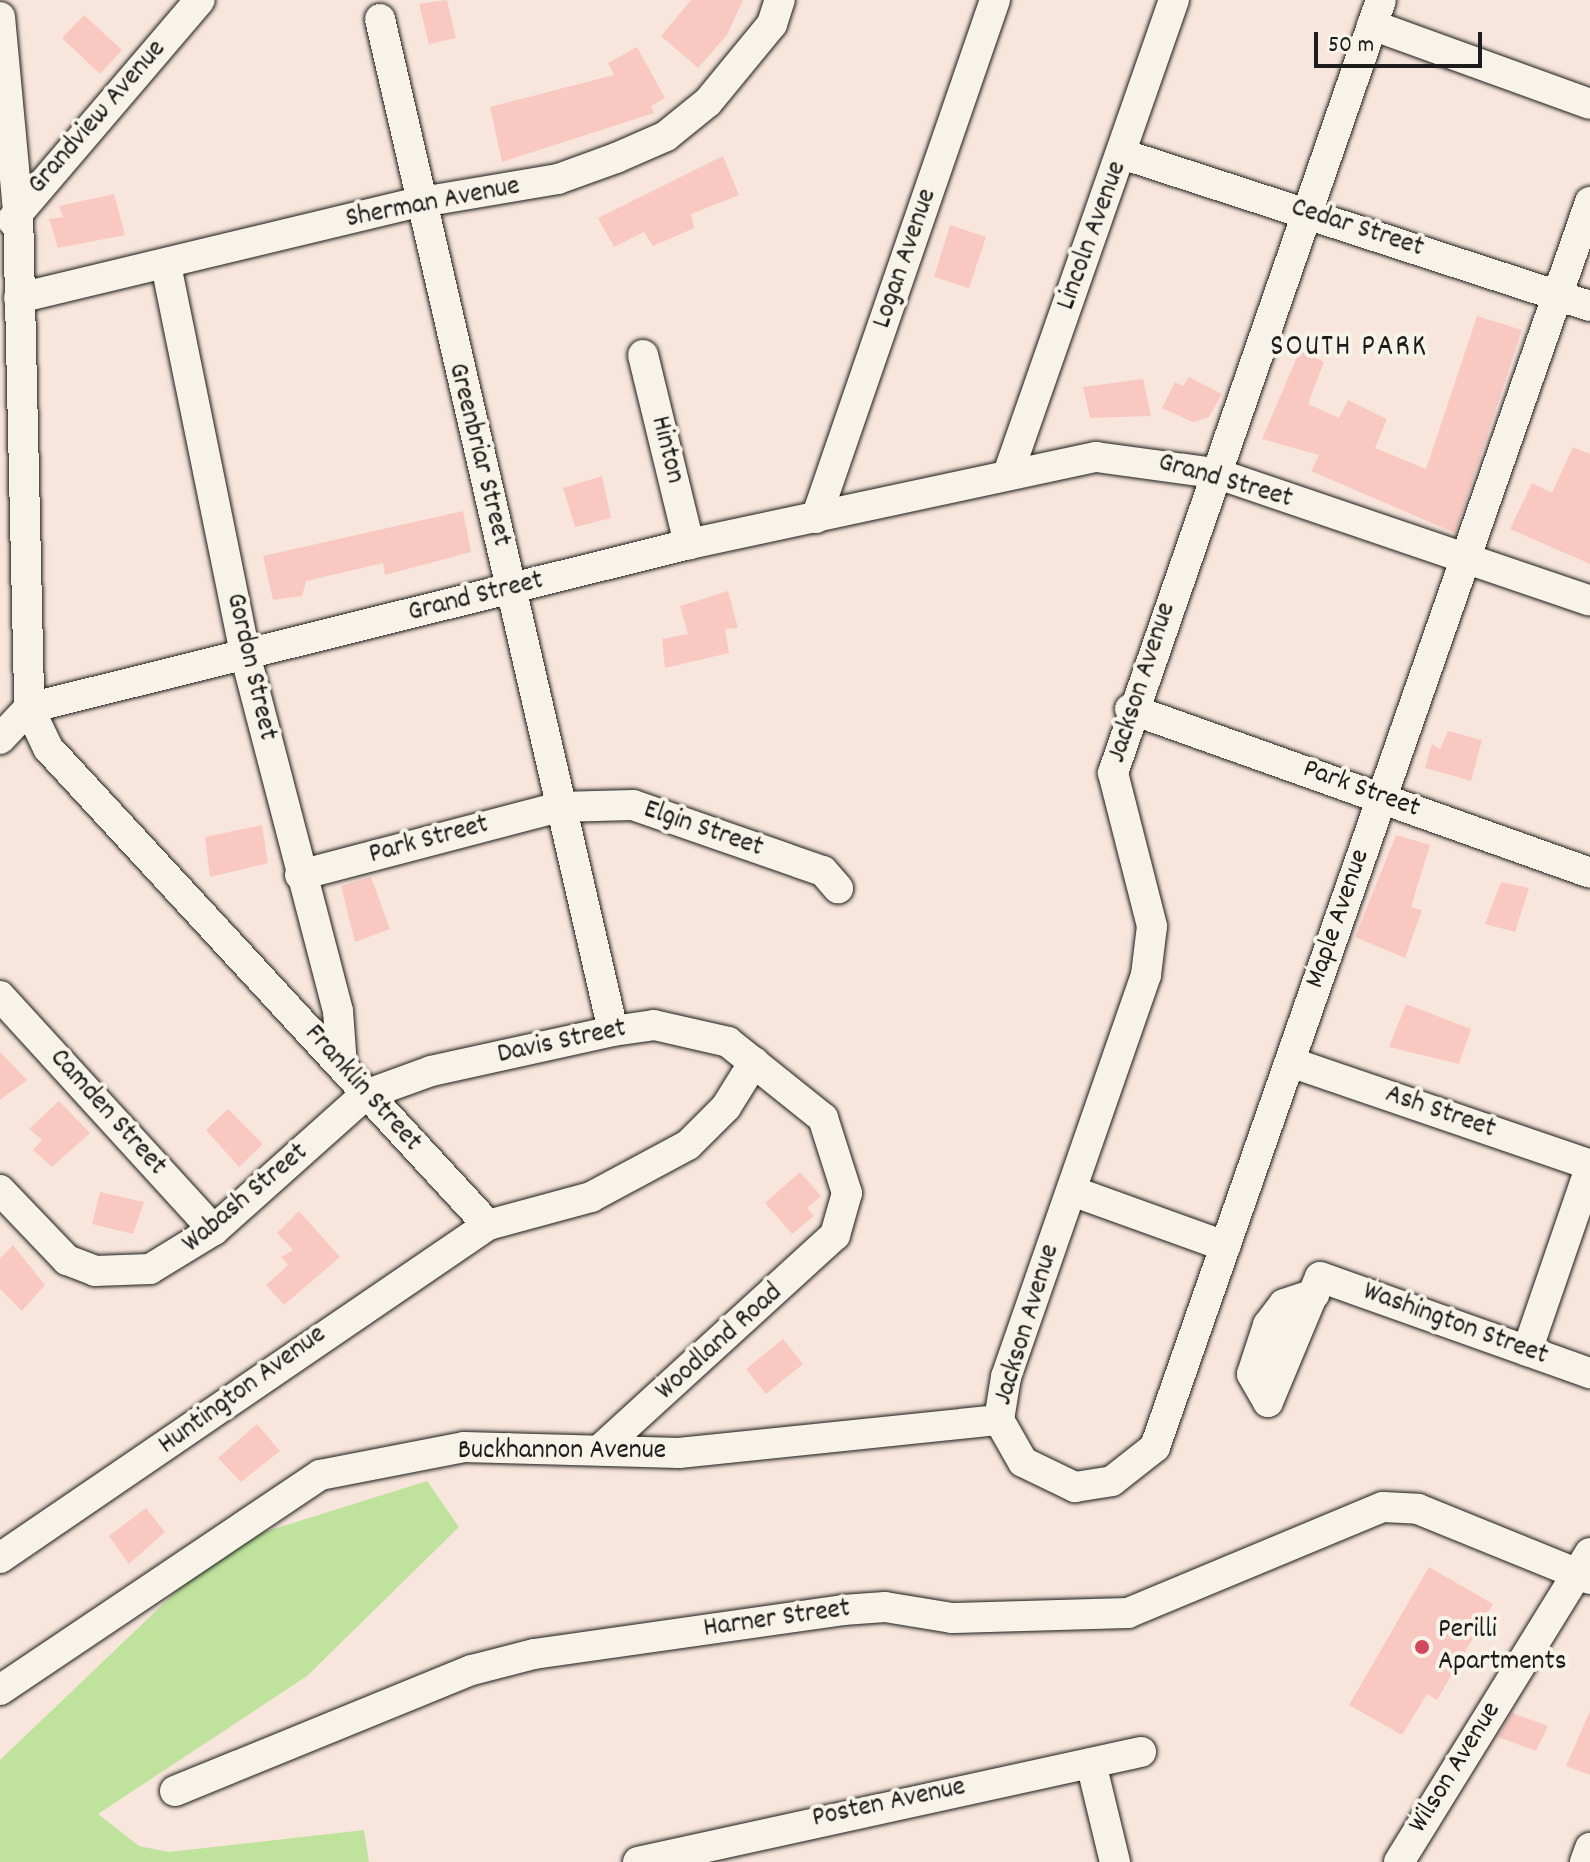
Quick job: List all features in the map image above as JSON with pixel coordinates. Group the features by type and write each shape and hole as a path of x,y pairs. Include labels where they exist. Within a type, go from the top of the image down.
{"street":[{"name":"Grandview Avenue","path":"6,225 200,0"},
{"name":"Sherman Avenue","path":"19,298 416,203 558,179 666,136 738,69 780,0"},
{"name":"Logan Avenue","path":"816,518 995,0"},
{"name":"Lincoln Avenue","path":"1009,471 1174,0"},
{"path":"1376,13 1590,104"},
{"name":"Jackson Avenue","path":"999,1420 1072,1191 1146,975 1152,926 1113,773 1130,709 1376,13"},
{"path":"0,17 6,225 19,298 29,708 0,739"},
{"name":"Greenbriar Street","path":"380,19 416,203 512,589 559,807 613,1031"},
{"name":"Cedar Street","path":"1122,154 1590,306"},
{"name":"Maple Avenue","path":"999,1420 1023,1462 1075,1487 1112,1481 1137,1466 1155,1447 1590,202"},
{"name":"Gordon Street","path":"166,265 245,654 300,875 338,1011 342,1066"},
{"name":"Hinton","path":"643,355 689,544"},
{"name":"Grand Street","path":"29,708 689,544 816,518 1009,471 1096,457 1215,473 1590,601"},
{"name":"Franklin Street","path":"29,708 48,748 488,1225"},
{"name":"Park Street","path":"1130,709 1590,873"},
{"name":"Elgin Street","path":"559,807 633,805 823,871 838,888"},
{"name":"Park Street","path":"300,875 559,807"},
{"name":"Camden Street","path":"0,996 214,1230"},
{"name":"Davis Street","path":"365,1095 431,1071 613,1031 654,1025 698,1031 754,1062 823,1118 847,1193 835,1235"},
{"path":"488,1225 640,1177 717,1116 754,1062"},
{"name":"Ash Street","path":"1290,1062 1590,1167"},
{"name":"Wabash Street","path":"0,1190 67,1260 95,1271 150,1269 214,1230 365,1095"},
{"path":"1527,1351 1590,1167"},
{"path":"1072,1191 1225,1246"},
{"name":"Huntington Avenue","path":"0,1558 488,1225"},
{"name":"Woodland Road","path":"601,1449 835,1235"},
{"name":"Washington Street","path":"1317,1286 1590,1373"},
{"name":"Buckhannon Avenue","path":"0,1690 320,1475 464,1447 679,1453 999,1420"},
{"name":"Harner Street","path":"175,1791 472,1670 534,1654 857,1609 952,1618 1128,1613 1383,1507 1418,1509 1586,1568"},
{"name":"Wilson Avenue","path":"1402,1861 1586,1568"},
{"name":"Posten Avenue","path":"638,1862 1141,1752"},
{"path":"1091,1763 1115,1862"},
{"path":"1585,1862 1590,1848"}],"green space":[{"path":"427,1481 459,1527 307,1676 98,1814 139,1846 169,1852 364,1830 369,1862 0,1862 0,1760 226,1544"}],"building":[{"path":"447,0 456,38 429,44 419,4"},
{"path":"691,0 743,0 727,35 698,68 661,36"},
{"path":"84,15 122,50 100,74 62,38"},
{"path":"637,47 665,98 651,106 654,113 502,162 490,107 614,75 608,63"},
{"path":"723,156 739,195 691,214 694,228 653,246 644,232 614,247 598,218"},
{"path":"114,194 125,235 58,248 49,219 63,217 59,206"},
{"path":"950,225 986,237 969,288 934,277"},
{"path":"1477,316 1522,330 1455,533 1311,471 1319,455 1262,439 1300,350 1324,362 1308,404 1339,418 1348,400 1387,419 1375,448 1426,469"},
{"path":"1189,377 1222,394 1209,417 1193,422 1162,408 1175,382 1183,386"},
{"path":"1143,379 1151,416 1090,418 1083,387"},
{"path":"1573,447 1590,454 1590,564 1510,529 1532,483 1552,493"},
{"path":"602,476 611,518 575,527 563,488"},
{"path":"463,511 471,552 385,575 383,563 306,581 302,596 273,600 263,556"},
{"path":"728,591 738,628 725,629 729,653 665,668 662,639 688,634 680,606"},
{"path":"1448,731 1482,740 1471,781 1425,768 1432,744 1440,749"},
{"path":"262,825 268,863 210,877 205,837"},
{"path":"1396,835 1430,845 1411,907 1422,910 1405,958 1355,937"},
{"path":"371,877 390,929 355,942 341,886"},
{"path":"1501,882 1529,888 1515,932 1485,924"},
{"path":"1406,1004 1471,1029 1459,1064 1389,1047"},
{"path":"0,1052 27,1080 0,1100"},
{"path":"59,1101 90,1133 52,1167 33,1150 42,1140 29,1129"},
{"path":"228,1109 263,1144 239,1167 206,1130"},
{"path":"800,1172 821,1196 807,1208 814,1216 792,1234 765,1203"},
{"path":"100,1192 144,1202 133,1234 92,1224"},
{"path":"299,1211 340,1257 284,1305 266,1285 288,1265 281,1257 293,1250 277,1233"},
{"path":"13,1245 45,1285 22,1311 0,1289 0,1258"},
{"path":"783,1339 803,1364 766,1394 746,1369"},
{"path":"257,1424 280,1451 241,1482 218,1458"},
{"path":"146,1508 165,1532 129,1564 109,1536"},
{"name":"Perilli Apartments","path":"1429,1567 1493,1604 1437,1700 1427,1694 1402,1735 1349,1705"},
{"path":"1590,1711 1590,1775 1566,1766"},
{"path":"1512,1713 1548,1726 1536,1751 1498,1737"}],"place":[{"name":"Perilli Apartments","path":"1422,1647"}],"district":[{"name":"SOUTH PARK","path":"1349,349"}]}
